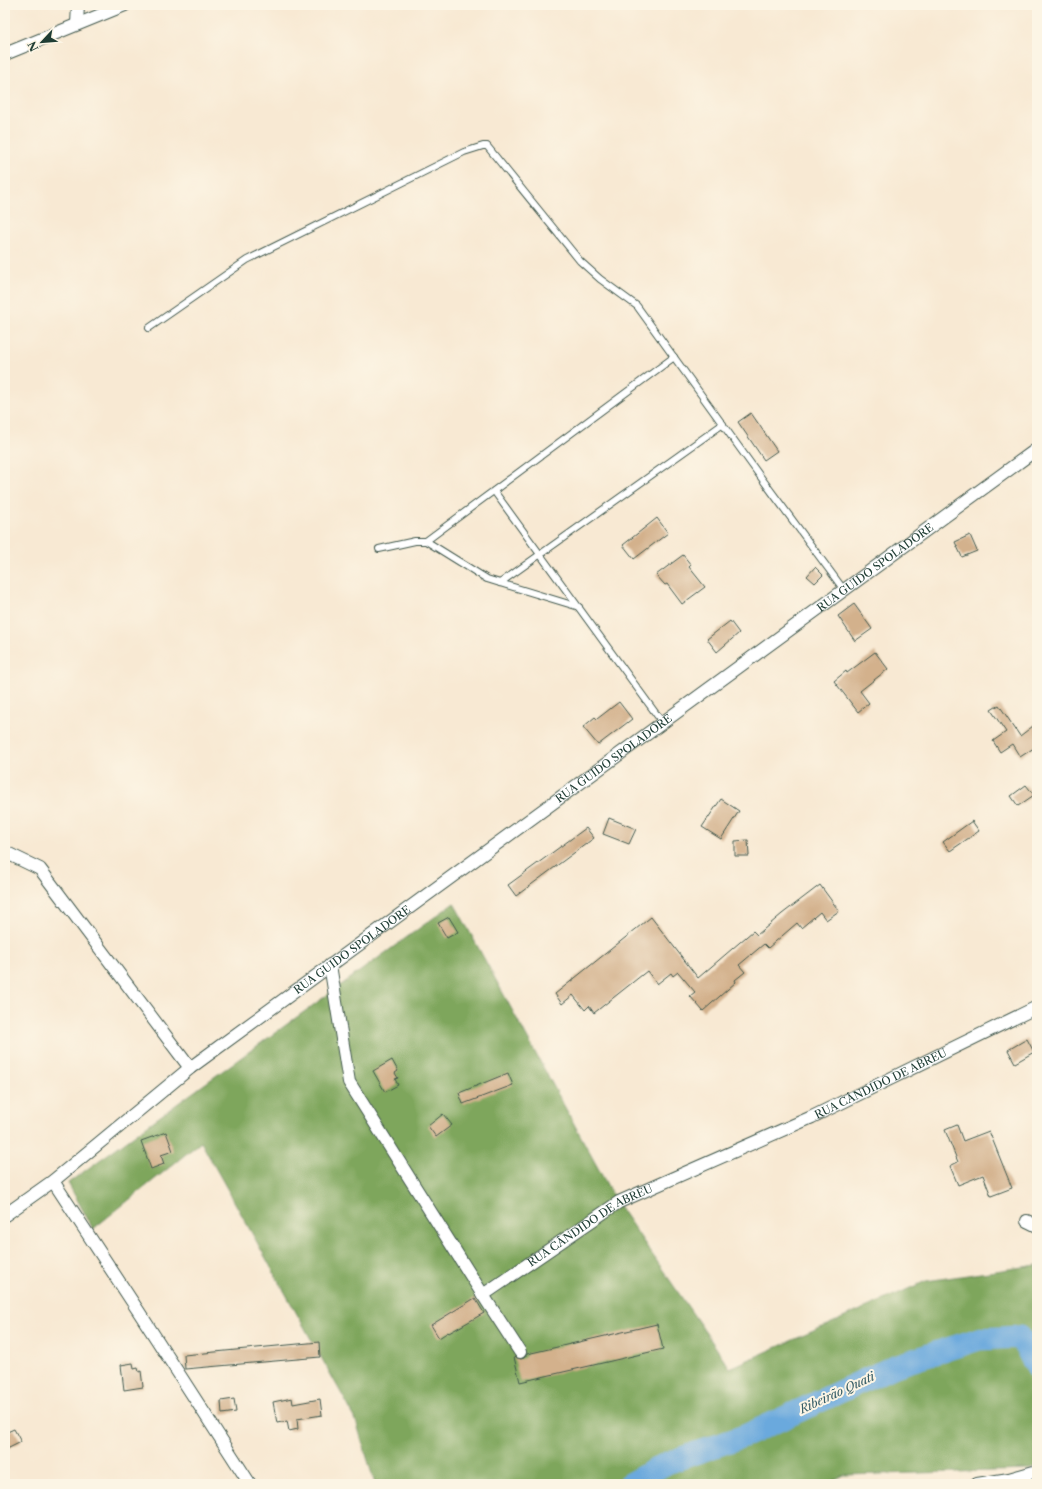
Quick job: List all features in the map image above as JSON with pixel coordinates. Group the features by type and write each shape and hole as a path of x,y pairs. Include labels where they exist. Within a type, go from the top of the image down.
{"street":[{"path":"77,24 78,5"},
{"path":"5,54 125,5"},
{"name":"RUA GUIDO SPOLADORE","path":"5,1215 53,1181 190,1068 1037,449"},
{"path":"5,854 8,853 40,870 190,1068"},
{"path":"330,965 349,1082 520,1352"},
{"name":"RUA CÂNDIDO DE ABREU","path":"483,1295 619,1202 812,1117 1037,1007"},
{"path":"53,1181 250,1484"},
{"path":"977,1484 1005,1481 1037,1471"}],"lane":[{"path":"149,328 246,260 464,152 487,146 580,261 600,279 637,306 844,590"},
{"path":"379,549 426,540 674,357"},
{"path":"500,583 723,424"},
{"path":"494,490 662,722"},
{"path":"426,540 487,579 579,607"}],"green space":[{"path":"454,903 617,1203 730,1368 926,1281 1037,1265 1037,1465 1030,1470 844,1475 826,1484 375,1484 355,1418 201,1142 93,1229 68,1183"}],"building":[{"path":"751,413 777,451 764,460 738,422"},
{"path":"657,518 668,533 634,559 623,545"},
{"path":"970,535 977,551 962,557 955,542"},
{"path":"683,555 691,565 689,567 705,587 682,604 667,584 665,585 656,575"},
{"path":"815,567 823,575 815,583 807,576"},
{"path":"854,604 872,629 855,641 838,616"},
{"path":"730,621 739,633 717,652 707,639"},
{"path":"875,652 888,669 860,691 869,703 858,712 834,681 846,671 847,673"},
{"path":"619,702 632,719 598,745 583,727 595,717 597,719"},
{"path":"999,705 1020,736 1037,723 1037,746 1020,757 1012,744 1000,752 993,741 1006,732 991,710"},
{"path":"1026,785 1034,795 1018,806 1011,796"},
{"path":"721,799 739,811 721,839 702,827"},
{"path":"609,818 636,829 629,844 603,834"},
{"path":"972,821 979,831 950,851 943,842"},
{"path":"586,828 594,838 516,896 508,885"},
{"path":"748,840 749,856 735,856 735,841"},
{"path":"820,885 839,911 826,920 820,912 801,928 797,923 768,948 764,944 739,965 745,972 735,980 736,982 703,1011 690,996 695,992 678,972 673,976 671,973 657,984 647,971 594,1013 589,1006 585,1010 573,995 562,1004 555,994 651,917 698,978 753,931 757,935"},
{"path":"449,917 458,932 447,938 438,923"},
{"path":"1027,1039 1034,1052 1015,1063 1008,1050"},
{"path":"392,1060 398,1071 395,1073 398,1078 395,1079 398,1085 385,1092 373,1071"},
{"path":"508,1073 513,1085 463,1104 459,1093"},
{"path":"443,1114 452,1125 436,1137 428,1126"},
{"path":"957,1125 963,1141 989,1131 1012,1188 991,1196 983,1175 958,1185 950,1166 958,1162 945,1130"},
{"path":"166,1132 173,1151 161,1155 164,1164 151,1169 141,1141"},
{"path":"475,1298 484,1313 439,1338 431,1325"},
{"path":"657,1324 663,1349 520,1382 514,1357 521,1359 527,1354"},
{"path":"319,1342 320,1357 185,1369 184,1355"},
{"path":"133,1363 134,1369 138,1368 139,1372 141,1371 143,1387 124,1390 121,1365"},
{"path":"292,1398 293,1404 320,1399 322,1415 297,1419 298,1429 289,1431 287,1421 277,1423 273,1402"},
{"path":"234,1399 236,1412 222,1414 221,1401"},
{"path":"14,1429 21,1442 5,1450 5,1433"}],"waterway":[{"name":"Ribeirão Quati","path":"629,1484 667,1463 747,1435 895,1366 979,1339 1020,1337 1037,1367"}]}
